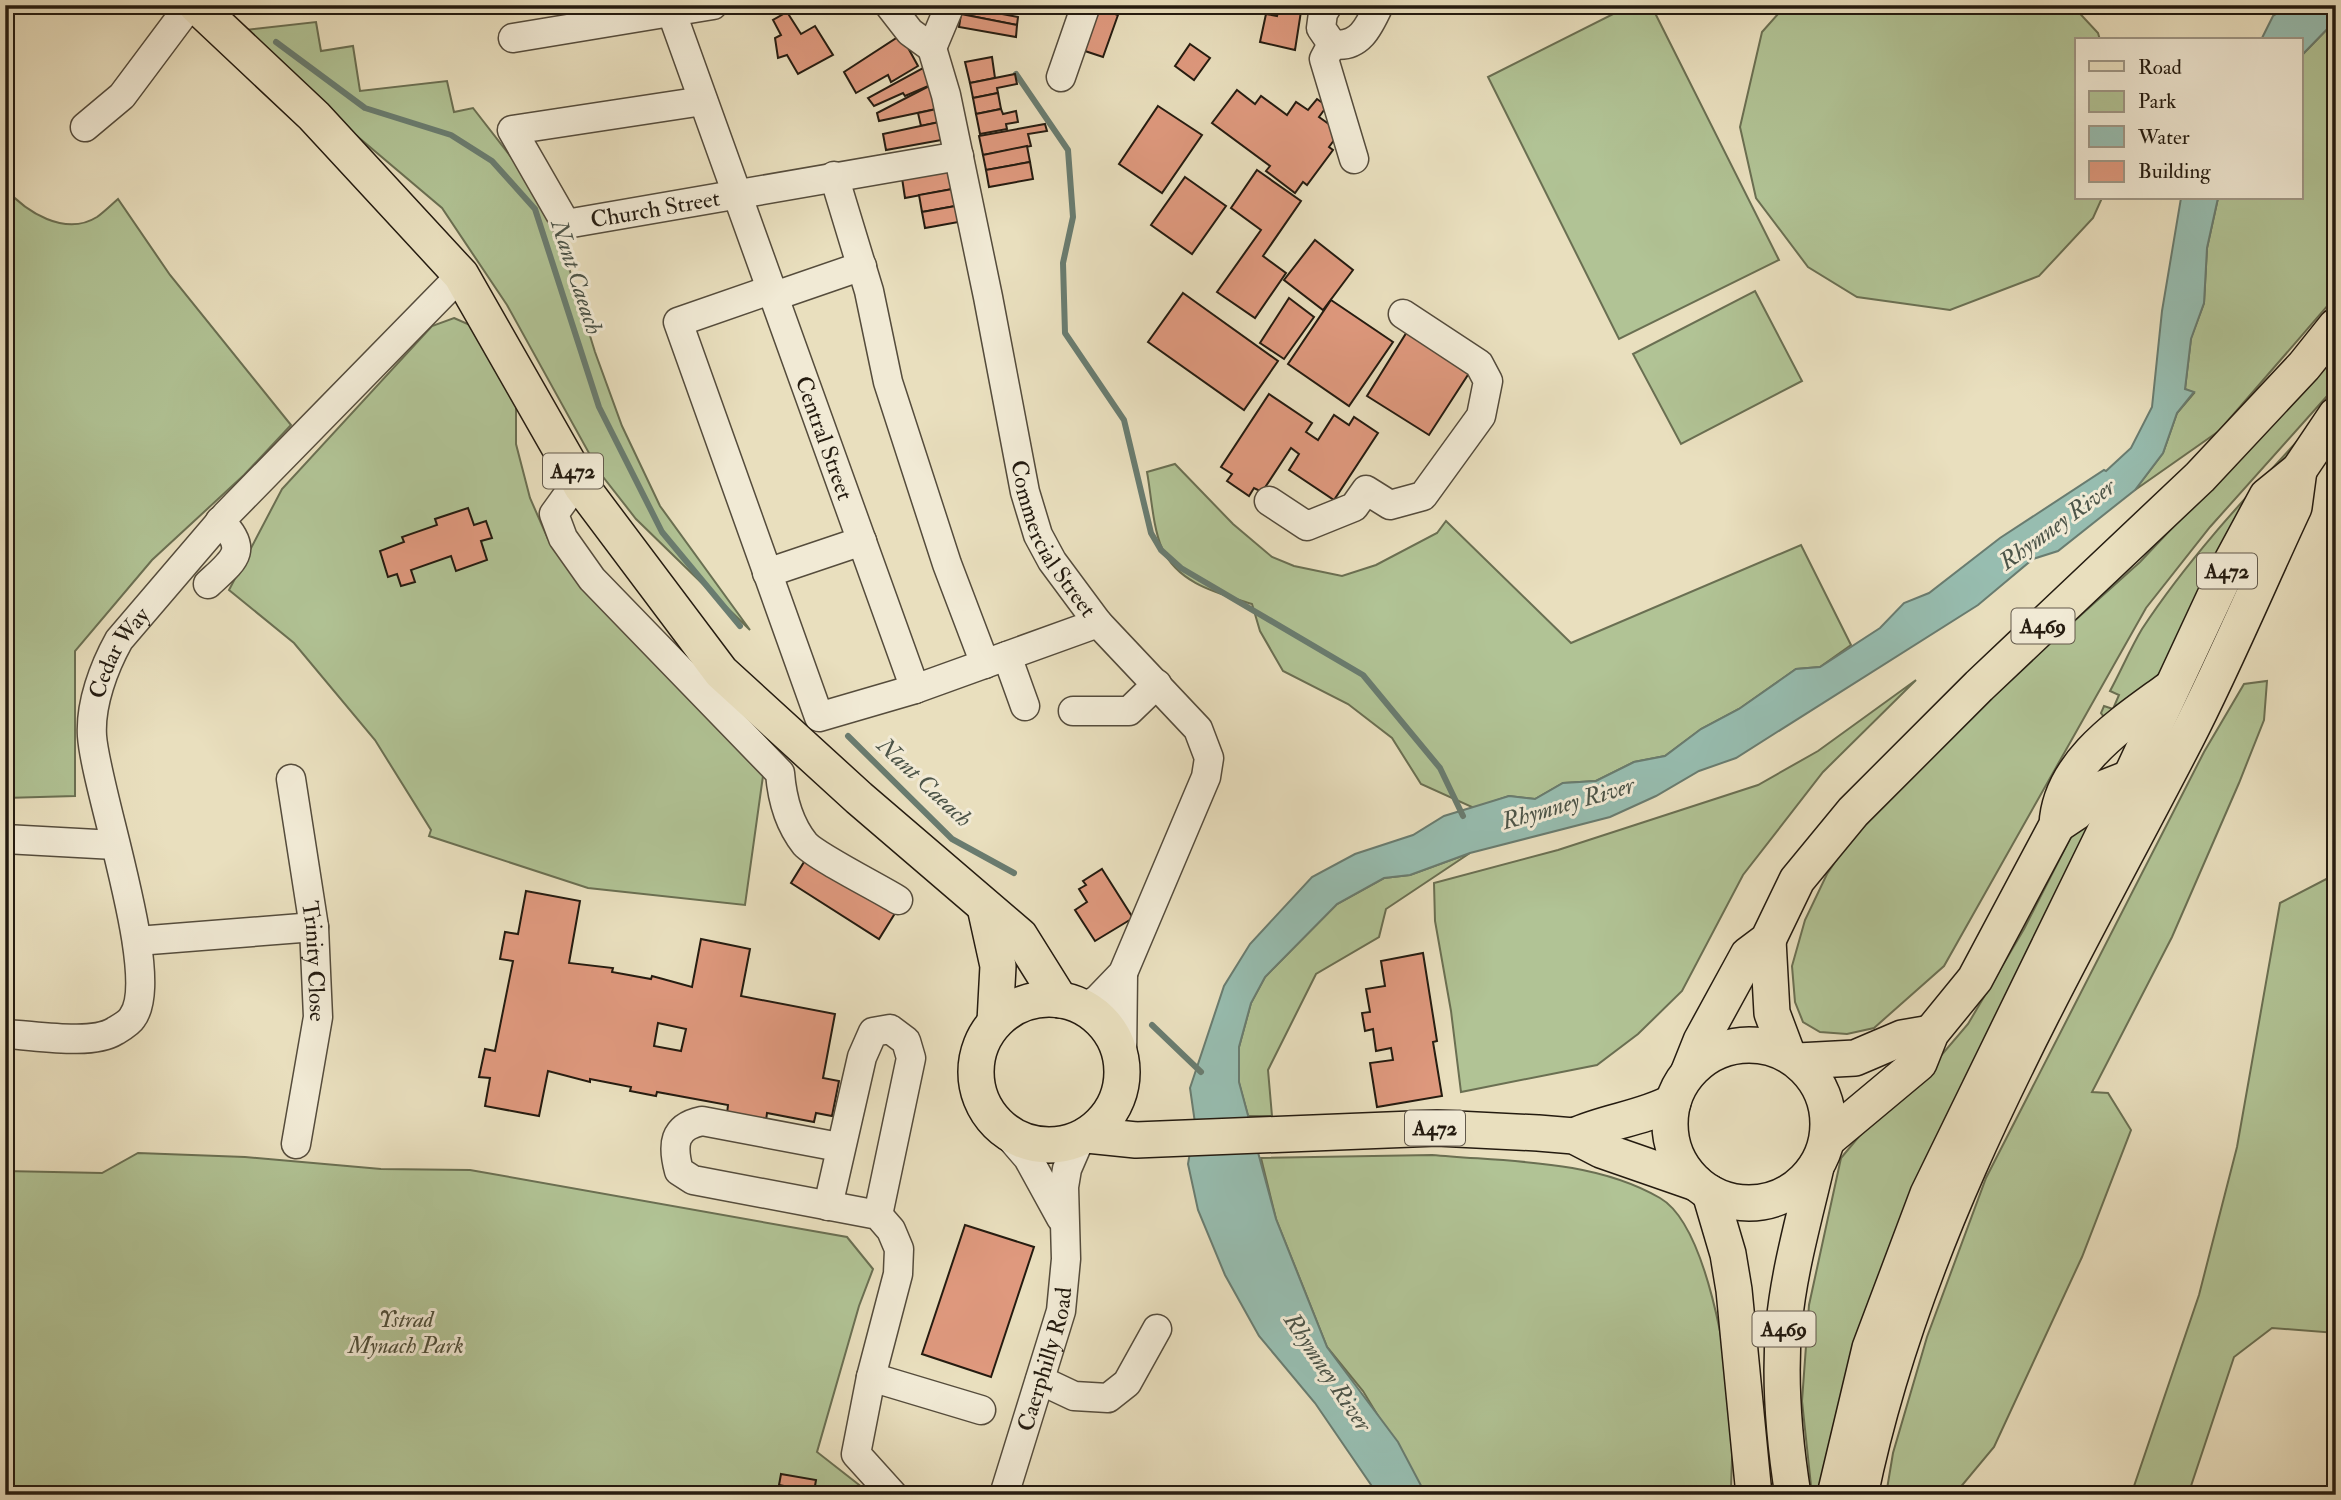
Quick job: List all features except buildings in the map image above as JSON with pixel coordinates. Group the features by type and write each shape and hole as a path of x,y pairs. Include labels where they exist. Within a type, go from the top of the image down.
{"main road":[{"name":"A472","path":"197,5 314,116 461,275 582,487 722,672 859,798 1020,936 1072,1004"},
{"name":"A469","path":"1689,1071 1701,1041 1748,955 1768,940 1797,880 1853,812 1979,687 2200,477 2304,366 2336,326"},
{"name":"A472","path":"1822,1153 1919,1063 1931,1033 1975,979 2057,825 2058,804 2085,761 2109,736 2174,685 2227,570 2267,496 2299,470 2336,415"},
{"name":"A472","path":"2057,825 2075,813 2099,790 2131,776 2170,764 2185,741 2294,507 2299,470"},
{"path":"1835,1495 1870,1348 1928,1194 2174,685"},
{"path":"1860,1495 1898,1344 1939,1234 2022,1056 2170,764"},
{"path":"985,907 998,966 995,1023"},
{"name":"A469","path":"1768,940 1772,1013 1792,1057"},
{"path":"1122,1071 1111,1113 1084,1137 1061,1144 1040,1145 1020,1140 1003,1129 987,1111 978,1089 976,1065 982,1042 995,1023 1014,1008 1037,1000 1072,1004 1102,1021 1115,1039 1122,1071 1136,1110 1182,1139"},
{"path":"1792,1057 1821,1088 1829,1122 1822,1153 1787,1194 1768,1201 1748,1203 1703,1188 1684,1170 1670,1137 1672,1101 1689,1071 1710,1055 1735,1045 1761,1045 1792,1057 1855,1058 1902,1038 1931,1033"},
{"name":"A472","path":"1574,1136 1601,1124 1654,1112 1672,1101"},
{"name":"A472","path":"1084,1137 1182,1139 1437,1128 1574,1136 1601,1150 1703,1188"},
{"name":"A469","path":"1793,1495 1784,1431 1783,1337 1793,1265 1822,1153"},
{"name":"A469","path":"1703,1188 1726,1246 1734,1290 1754,1495"}],"street":[{"path":"85,127 122,96 190,5"},
{"path":"513,38 670,9 713,5"},
{"path":"889,5 910,32 932,48 950,5"},
{"path":"1061,77 1086,5"},
{"path":"1328,5 1323,13 1321,28 1332,44"},
{"path":"1332,44 1351,44 1366,31 1379,5"},
{"name":"Central Street","path":"670,9 915,689"},
{"path":"1332,44 1324,59 1354,159"},
{"name":"Commercial Street","path":"932,48 959,156 1025,492 1038,535 1047,552 1098,623 1198,729 1209,758 1202,788 1123,973 1098,999 1072,1004"},
{"name":"Church Street","path":"703,101 512,130 566,224 959,156"},
{"path":"835,177 862,266 888,382 947,564 996,660 1025,706"},
{"path":"862,266 678,322 819,717 915,689 1098,623"},
{"name":"Cedar Way","path":"5,1034 98,1039 114,1032 133,1017 139,999 137,941 92,736 98,696 108,659 133,620 220,521 461,275"},
{"path":"1269,501 1307,526 1354,507 1366,490 1390,505 1423,496 1481,416 1488,381 1479,364 1403,314"},
{"path":"582,487 567,496 554,514 563,538 592,579 780,773 786,807 806,845 898,900"},
{"path":"208,583 229,562 238,544 236,536 220,521"},
{"path":"768,573 862,541"},
{"path":"2195,640 2216,631 2233,637"},
{"path":"1073,711 1129,710 1157,684"},
{"name":"Trinity Close","path":"291,779 314,927 318,1017 296,1144"},
{"path":"5,839 115,845"},
{"path":"137,941 314,927"},
{"name":"Commercial Street","path":"1122,1071 1123,973"},
{"path":"828,1206 839,1147 862,1057 873,1032 890,1029 906,1041 911,1058 878,1215"},
{"path":"839,1147 702,1121 687,1124 678,1133 673,1149 679,1171 693,1180 878,1215 891,1230 899,1248 898,1275 871,1377 856,1454 892,1495"},
{"name":"Caerphilly Road","path":"1003,1129 1028,1158 1063,1221"},
{"name":"Caerphilly Road","path":"1004,1495 1061,1311 1066,1259 1063,1221 1067,1170 1084,1137"},
{"path":"1040,1380 1074,1395 1108,1398 1126,1383 1157,1329"},
{"path":"871,1377 981,1410"}],"green space":[{"path":"1631,5 1651,5 1779,260 1619,339 1488,77"},
{"path":"1786,5 2072,5 2099,38 2075,38 2075,200 2101,200 2093,218 2039,276 1950,310 1857,297 1808,267 1756,198 1740,127 1762,32"},
{"path":"2336,20 2336,296 2219,431 2135,490 2163,453 2177,413 2194,393 2185,389 2191,338 2204,303 2207,248 2218,200 2302,200 2302,55"},
{"path":"316,22 321,51 353,46 360,91 447,81 454,112 473,108 536,189 561,242 595,352 622,426 660,506 750,630 636,519 600,473 507,305 442,208 312,98 246,30"},
{"path":"5,188 35,213 59,223 85,222 97,217 118,199 170,275 291,425 244,475 152,560 75,651 75,796 5,798"},
{"path":"1755,291 1802,381 1681,444 1633,354"},
{"path":"454,318 470,325 516,402 516,444 530,498 548,539 613,620 763,776 745,905 588,888 429,836 431,830 375,740 294,643 229,590 282,489 432,326"},
{"path":"2336,349 2336,386 2210,527 2146,608 1944,966 1874,1028 1847,1034 1820,1032 1803,1022 1795,1002 1792,966 1805,920 1827,874 1847,844 1966,718 2140,562 2296,397"},
{"path":"2302,436 2179,650 2153,681 2107,721 2101,713 2104,706 2113,709 2119,695 2110,691 2142,629 2198,554"},
{"path":"1175,464 1233,524 1272,557 1294,566 1342,576 1376,565 1437,533 1446,521 1571,643 1801,545 1851,645 1820,667 1796,669 1739,709 1701,729 1665,756 1634,762 1596,781 1563,783 1535,799 1509,796 1474,808 1421,784 1392,738 1348,704 1283,671 1260,631 1252,604 1200,585 1189,579 1169,560 1156,531 1147,472"},
{"path":"1916,680 1823,772 1743,875 1682,991 1638,1034 1597,1065 1461,1092 1451,1011 1435,921 1434,883 1558,850 1758,785 1818,751"},
{"path":"2267,681 2264,720 2239,783 2172,937 2092,1092 2108,1093 2131,1130 2082,1257 1994,1447 1954,1495 1886,1495 1893,1453 1927,1337 1986,1178 2204,752 2244,684"},
{"path":"2101,798 1826,1495 1812,1495 1802,1401 1809,1305 1841,1158 1871,1122 1916,1085 1968,1024 2024,929 2079,821"},
{"path":"1470,853 1386,909 1379,937 1316,974 1268,1070 1272,1116 1248,1116 1239,1083 1239,1047 1251,1003 1265,977 1337,904 1384,878 1410,875"},
{"path":"2336,874 2336,1333 2272,1328 2234,1357 2188,1495 2131,1495 2199,1295 2237,1147 2280,903"},
{"name":"Ystrad Mynach Park","path":"138,1153 245,1157 381,1169 470,1170 847,1237 873,1269 859,1306 817,1452 872,1495 5,1495 5,1171 102,1173"},
{"path":"1432,1155 1520,1161 1578,1169 1634,1185 1660,1198 1676,1213 1691,1236 1702,1265 1720,1331 1732,1415 1731,1495 1426,1495 1363,1391 1327,1347 1276,1219 1261,1158"}],"water":[{"path":"2290,5 2336,5 2336,20 2302,55 2302,38 2262,38 2273,16"},
{"name":"Rhymney River","path":"2181,200 2218,200 2207,248 2204,303 2191,339 2185,389 2194,392 2177,413 2163,453 2135,490 2058,551 2033,559 1978,605 1736,758 1699,771 1656,796 1610,817 1470,853 1410,875 1384,878 1337,904 1265,977 1251,1003 1239,1047 1239,1082 1276,1219 1327,1347 1398,1442 1426,1495 1378,1495 1315,1403 1259,1336 1225,1275 1198,1210 1188,1164 1195,1123 1190,1088 1224,986 1250,944 1312,877 1355,854 1413,835 1444,816 1509,796 1535,799 1563,783 1596,781 1634,762 1665,756 1701,729 1739,709 1796,669 1820,667 1880,628 1904,603 1929,593 2000,538 2106,471 2131,448 2152,407 2162,311"}],"waterway":[{"name":"Nant Caeach","path":"276,42 365,108 451,135 492,161 535,209 599,407 662,532 740,626"},
{"path":"1016,74 1068,150 1073,217 1063,263 1065,333 1124,420 1151,533 1161,550 1181,568 1363,675 1440,768 1463,816"},
{"name":"Nant Caeach","path":"848,736 952,839 1014,873"},
{"name":"Nant Caeach","path":"1152,1025 1201,1072"}]}
